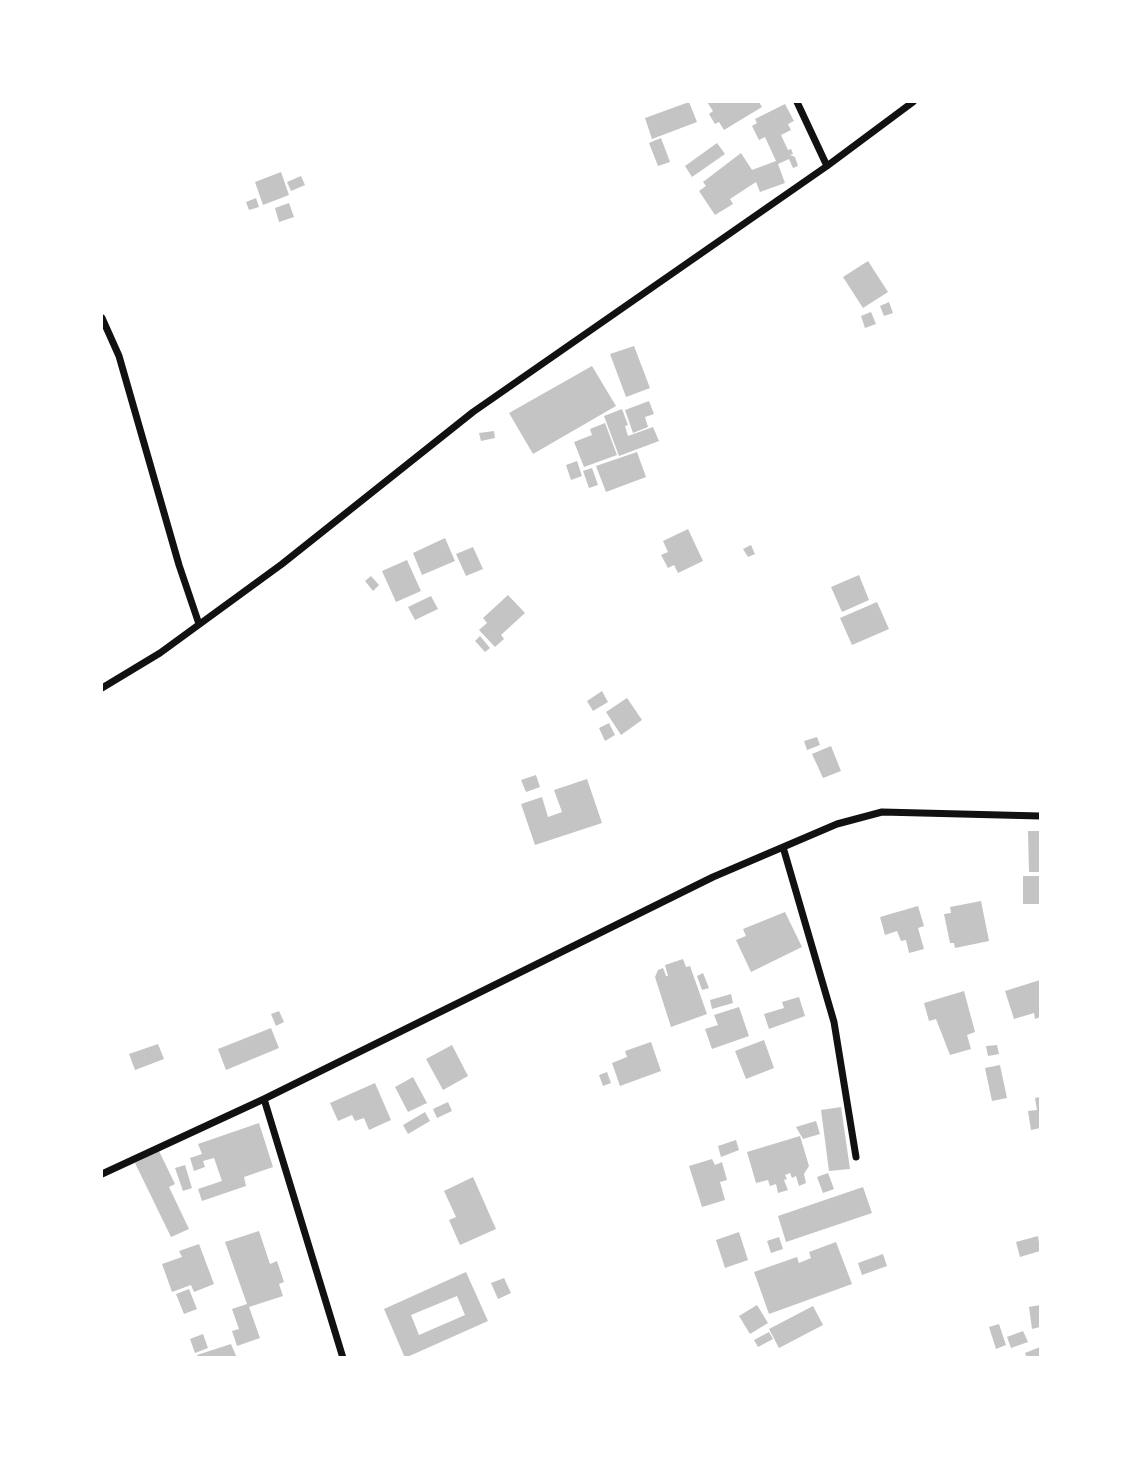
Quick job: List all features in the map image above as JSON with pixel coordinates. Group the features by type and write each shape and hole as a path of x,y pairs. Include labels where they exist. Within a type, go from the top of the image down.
{"street":[{"path":"797,102 827,166"},
{"path":"102,688 160,653 282,564 473,412 827,166 914,102"},
{"path":"102,318 119,356 179,565 199,624"},
{"path":"102,1174 264,1099 713,877 836,824 882,812 1041,816"},
{"path":"783,847 834,1022 856,1157"},
{"path":"264,1099 343,1357"}],"building":[{"path":"689,102 697,122 652,139 645,118"},
{"path":"707,102 759,102 762,107 724,130 719,122 715,124 709,114 713,111"},
{"path":"785,104 794,121 788,124 791,130 781,135 798,166 793,168 789,159 778,164 785,183 760,192 756,182 730,199 733,204 715,215 699,191 706,186 703,182 741,153 752,170 776,161 765,137 759,140 752,126 757,123 755,119"},
{"path":"661,138 670,162 658,166 649,143"},
{"path":"717,143 725,154 692,177 685,166"},
{"path":"281,172 289,195 263,205 255,182"},
{"path":"301,176 305,185 291,191 287,182"},
{"path":"256,198 259,207 249,210 246,202"},
{"path":"289,203 294,217 279,222 275,208"},
{"path":"868,261 888,292 863,308 843,277"},
{"path":"889,302 893,313 884,316 880,306"},
{"path":"871,312 876,324 865,328 861,316"},
{"path":"634,346 650,388 626,397 610,354"},
{"path":"592,366 616,406 533,454 509,413"},
{"path":"649,401 654,414 645,417 648,427 633,433 625,410"},
{"path":"622,409 628,425 625,426 628,436 653,427 659,441 619,456 604,416"},
{"path":"605,423 617,455 584,467 574,442 592,435 590,429"},
{"path":"494,431 495,438 481,441 479,433"},
{"path":"637,452 646,477 606,492 596,466"},
{"path":"577,461 582,476 571,480 566,465"},
{"path":"592,468 598,485 589,488 583,471"},
{"path":"688,529 703,561 678,573 674,565 668,568 661,555 668,552 663,541"},
{"path":"445,538 455,561 422,575 413,553"},
{"path":"751,545 755,554 748,557 743,549"},
{"path":"473,547 483,569 466,576 456,554"},
{"path":"407,560 421,591 396,602 382,571"},
{"path":"859,575 869,600 842,612 831,587"},
{"path":"371,576 379,585 373,591 365,581"},
{"path":"508,595 525,613 501,635 504,639 495,647 479,630 487,623 483,618"},
{"path":"431,596 438,609 415,620 408,607"},
{"path":"877,602 889,629 852,645 840,618"},
{"path":"480,636 490,648 485,652 475,641"},
{"path":"602,691 608,702 593,711 587,701"},
{"path":"627,698 642,720 621,735 606,712"},
{"path":"609,723 615,735 605,741 599,728"},
{"path":"817,737 820,745 807,750 804,741"},
{"path":"831,746 841,771 823,778 812,754"},
{"path":"536,775 540,787 526,792 521,780"},
{"path":"587,779 602,823 535,845 521,804 542,797 548,817 562,812 554,790"},
{"path":"1028,831 1040,831 1040,872 1029,872"},
{"path":"1023,876 1040,876 1040,904 1023,904"},
{"path":"981,901 989,941 955,948 954,943 950,943 944,914 951,913 950,907"},
{"path":"918,906 924,926 918,928 924,949 909,953 906,940 901,941 897,931 885,935 880,917"},
{"path":"785,912 802,947 751,972 736,940 746,936 743,929"},
{"path":"683,959 686,967 690,966 707,1014 671,1027 655,977 658,970 663,968 668,976 665,965"},
{"path":"703,973 709,988 702,990 697,976"},
{"path":"1040,980 1040,1017 1035,1019 1034,1013 1014,1019 1005,991"},
{"path":"964,991 975,1032 967,1035 971,1049 950,1055 936,1019 929,1021 924,1003"},
{"path":"731,994 733,1003 712,1009 710,1000"},
{"path":"799,997 805,1016 769,1029 764,1014 784,1008 782,1002"},
{"path":"739,1007 749,1036 712,1049 705,1029 718,1025 714,1015"},
{"path":"279,1011 284,1022 276,1026 271,1014"},
{"path":"271,1028 279,1048 226,1070 218,1049"},
{"path":"764,1040 774,1068 746,1079 735,1051"},
{"path":"651,1042 661,1071 620,1086 612,1063 627,1057 625,1051"},
{"path":"158,1044 164,1059 135,1070 129,1054"},
{"path":"452,1045 468,1076 443,1090 426,1059"},
{"path":"997,1045 999,1054 988,1056 986,1046"},
{"path":"1000,1065 1007,1098 992,1101 985,1068"},
{"path":"607,1072 611,1083 603,1086 599,1075"},
{"path":"413,1077 427,1103 408,1112 395,1087"},
{"path":"375,1083 391,1120 369,1130 364,1118 355,1121 352,1115 338,1121 330,1103"},
{"path":"1040,1097 1040,1128 1031,1130 1028,1111 1037,1110 1035,1098"},
{"path":"448,1102 452,1111 437,1118 433,1109"},
{"path":"841,1107 850,1169 829,1171 821,1110"},
{"path":"425,1112 430,1121 408,1134 403,1125"},
{"path":"816,1121 820,1134 803,1139 796,1127"},
{"path":"259,1123 273,1167 244,1177 246,1186 202,1201 198,1189 222,1181 214,1158 203,1161 205,1167 194,1171 190,1158 202,1154 198,1144"},
{"path":"800,1136 809,1166 804,1174 806,1183 799,1186 796,1176 792,1178 790,1173 785,1175 787,1179 784,1180 788,1190 778,1193 776,1184 770,1186 768,1180 756,1183 747,1152"},
{"path":"736,1140 739,1150 721,1157 718,1146"},
{"path":"159,1151 175,1184 169,1187 189,1229 171,1237 135,1163"},
{"path":"712,1159 715,1165 722,1162 727,1180 720,1182 725,1200 702,1207 689,1166"},
{"path":"185,1165 192,1188 183,1191 175,1168"},
{"path":"828,1173 834,1189 823,1193 817,1177"},
{"path":"473,1177 496,1229 460,1245 449,1220 456,1217 444,1191"},
{"path":"863,1187 872,1213 786,1242 778,1216"},
{"path":"259,1231 270,1264 277,1261 284,1282 279,1284 283,1296 249,1307 260,1338 237,1346 232,1331 239,1329 232,1309 247,1304 225,1242"},
{"path":"739,1232 748,1260 725,1268 716,1240"},
{"path":"1038,1236 1040,1251 1020,1257 1016,1242"},
{"path":"779,1237 783,1249 771,1253 767,1241"},
{"path":"836,1242 852,1284 769,1314 754,1272 797,1257 799,1263 811,1258 809,1252"},
{"path":"199,1244 214,1284 194,1292 191,1285 172,1292 162,1264 182,1257 179,1251"},
{"path":"883,1254 887,1266 862,1275 858,1263"},
{"path":"466,1272 488,1321 405,1358 384,1309","holes":["457,1296 465,1315 419,1335 411,1315"]},
{"path":"504,1278 511,1293 498,1299 491,1283"},
{"path":"189,1289 197,1309 184,1314 176,1294"},
{"path":"757,1305 768,1323 750,1334 739,1316"},
{"path":"1040,1305 1040,1327 1032,1329 1029,1307"},
{"path":"813,1306 823,1325 779,1348 769,1329"},
{"path":"999,1324 1006,1345 996,1349 989,1327"},
{"path":"1023,1331 1028,1342 1011,1348 1007,1337"},
{"path":"769,1332 773,1339 758,1347 754,1340"},
{"path":"203,1334 208,1348 195,1353 190,1339"},
{"path":"231,1344 237,1358 198,1358 197,1355"},
{"path":"1040,1347 1040,1358 1027,1358 1025,1353"}]}
